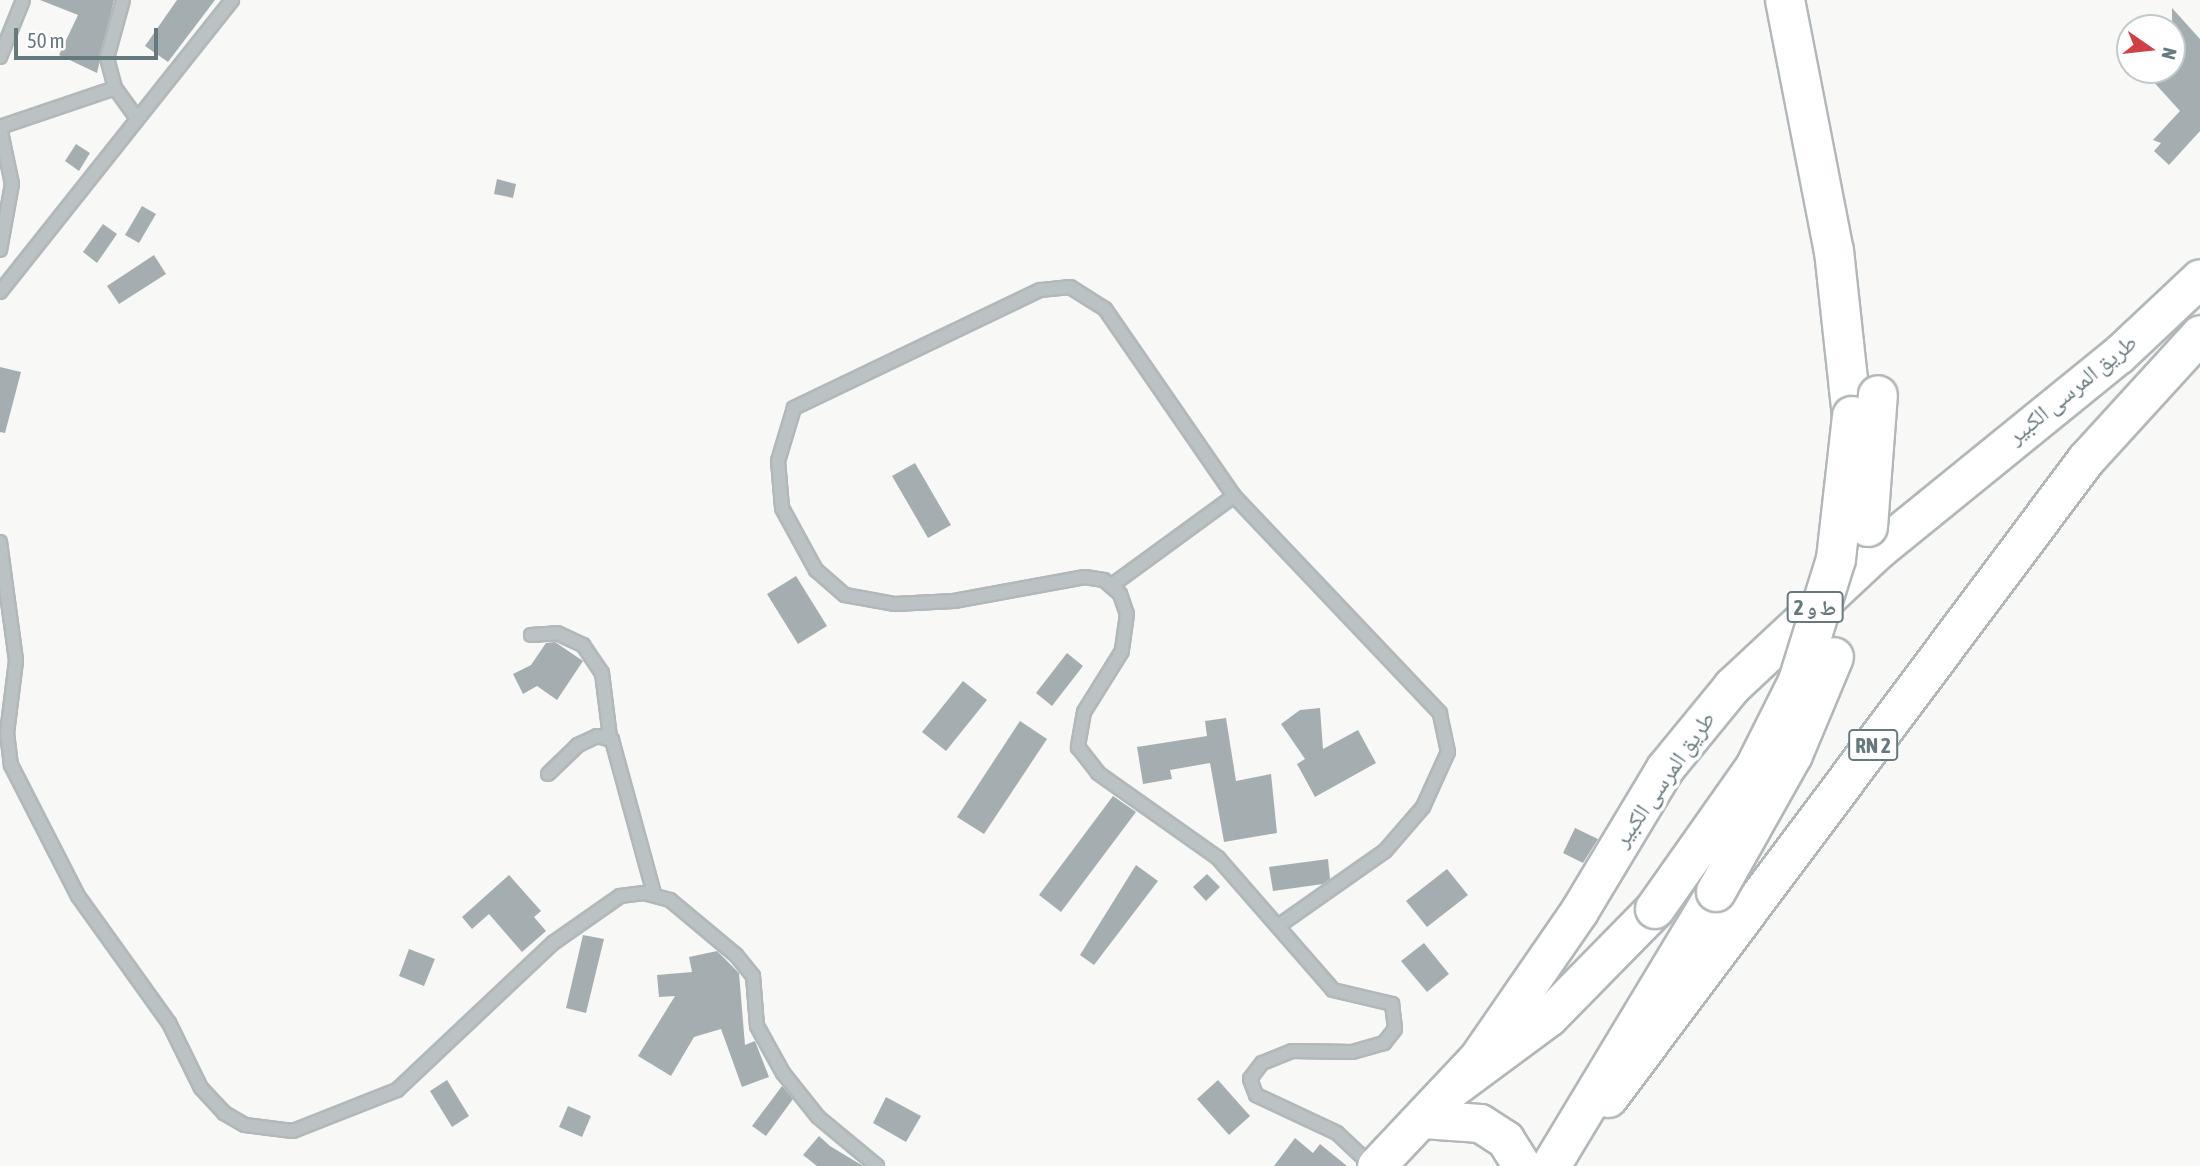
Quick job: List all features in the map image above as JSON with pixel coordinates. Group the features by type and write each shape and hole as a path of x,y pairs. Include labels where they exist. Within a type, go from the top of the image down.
{"highway":[{"path":"1449,1091 1549,1017 1656,909 1755,767 1798,681 1836,559 1865,405 1785,0"},
{"path":"1551,1166 1716,892 1793,755 1832,660 1867,532 1865,405 1857,227 1812,0"}],"main road":[{"name":"طريق المرسى الكبير","path":"1374,1166 1449,1091 1539,973 1665,768 1732,686 1938,498 2168,310 2200,278"},
{"name":"طريق المرسى الكبير","path":"1557,1166 2086,459 2200,334"},
{"path":"1423,1119 1480,1123 1505,1139 1522,1166"}],"street":[{"path":"0,57 23,0"},
{"path":"122,0 108,41 115,88 137,118"},
{"path":"0,292 232,0"},
{"path":"0,250 12,184 0,127 115,88"},
{"path":"1112,585 1085,578 954,601 895,604 845,595 816,570 782,508 778,461 794,408 1040,290 1070,286 1105,309 1234,496 1440,713 1448,752 1423,807 1385,851 1281,924"},
{"path":"1112,585 1234,496"},
{"path":"0,542 16,661 7,733 11,765 78,896 169,1023 201,1088 245,1125 293,1131 397,1090 552,943 620,896 654,894 681,909 749,970 757,1026 783,1073 818,1117 877,1166"},
{"path":"1112,585 1127,629 1122,651 1084,712 1078,747 1098,773 1218,858 1281,924 1333,990 1386,1001 1397,1021 1389,1038 1372,1048 1278,1055 1253,1071 1250,1084 1256,1095 1337,1133 1374,1166"},
{"path":"531,635 557,633 583,645 602,673 610,737 654,894"},
{"path":"548,774 578,745 610,737"}],"building":[{"path":"40,0 114,0 97,73 59,55 78,15"},
{"path":"177,0 215,0 168,62 145,46"},
{"path":"2186,24 2200,39 2200,131 2169,165 2154,151 2161,143 2153,140 2180,111 2155,84 2186,84"},
{"path":"76,144 90,153 79,171 65,161"},
{"path":"497,179 516,184 513,198 494,194"},
{"path":"142,206 156,214 139,243 125,235"},
{"path":"103,224 117,234 97,263 83,252"},
{"path":"154,255 166,274 119,304 107,286"},
{"path":"0,367 21,372 5,433 0,432"},
{"path":"915,463 951,525 928,538 892,476"},
{"path":"796,576 827,626 798,644 767,594"},
{"path":"555,642 583,661 557,700 537,686 523,694 513,674 531,665 546,643"},
{"path":"1067,653 1083,666 1052,706 1036,693"},
{"path":"963,681 987,700 946,751 922,732"},
{"path":"1320,708 1323,749 1358,730 1376,763 1315,797 1297,764 1305,759 1281,724 1300,710"},
{"path":"1226,718 1236,781 1271,774 1277,833 1224,842 1210,763 1170,770 1172,779 1143,784 1137,747 1207,736 1205,721"},
{"path":"1020,721 1047,739 984,834 957,817"},
{"path":"1113,796 1136,812 1061,912 1039,895"},
{"path":"1575,828 1598,839 1583,863 1563,853"},
{"path":"1328,859 1330,879 1323,884 1273,891 1269,867"},
{"path":"1136,865 1158,881 1094,965 1080,955"},
{"path":"1447,869 1468,895 1427,927 1406,901"},
{"path":"1207,874 1220,887 1206,901 1193,887"},
{"path":"509,875 541,911 534,917 546,931 522,952 489,914 472,929 462,917"},
{"path":"583,935 604,939 586,1013 566,1008"},
{"path":"1424,943 1449,974 1427,992 1401,961"},
{"path":"409,949 435,959 424,986 399,976"},
{"path":"717,951 739,973 745,1045 755,1041 769,1077 742,1087 721,1029 694,1037 671,1076 638,1056 675,996 659,997 657,975 692,972 689,957"},
{"path":"447,1080 469,1116 452,1127 430,1091"},
{"path":"1218,1080 1250,1116 1229,1135 1197,1099"},
{"path":"782,1086 793,1099 766,1136 752,1126"},
{"path":"886,1097 921,1116 906,1142 873,1123"},
{"path":"568,1106 591,1116 582,1137 559,1127"},
{"path":"819,1136 863,1166 817,1166 803,1155"},
{"path":"1295,1138 1313,1153 1320,1144 1347,1166 1274,1166"}]}
